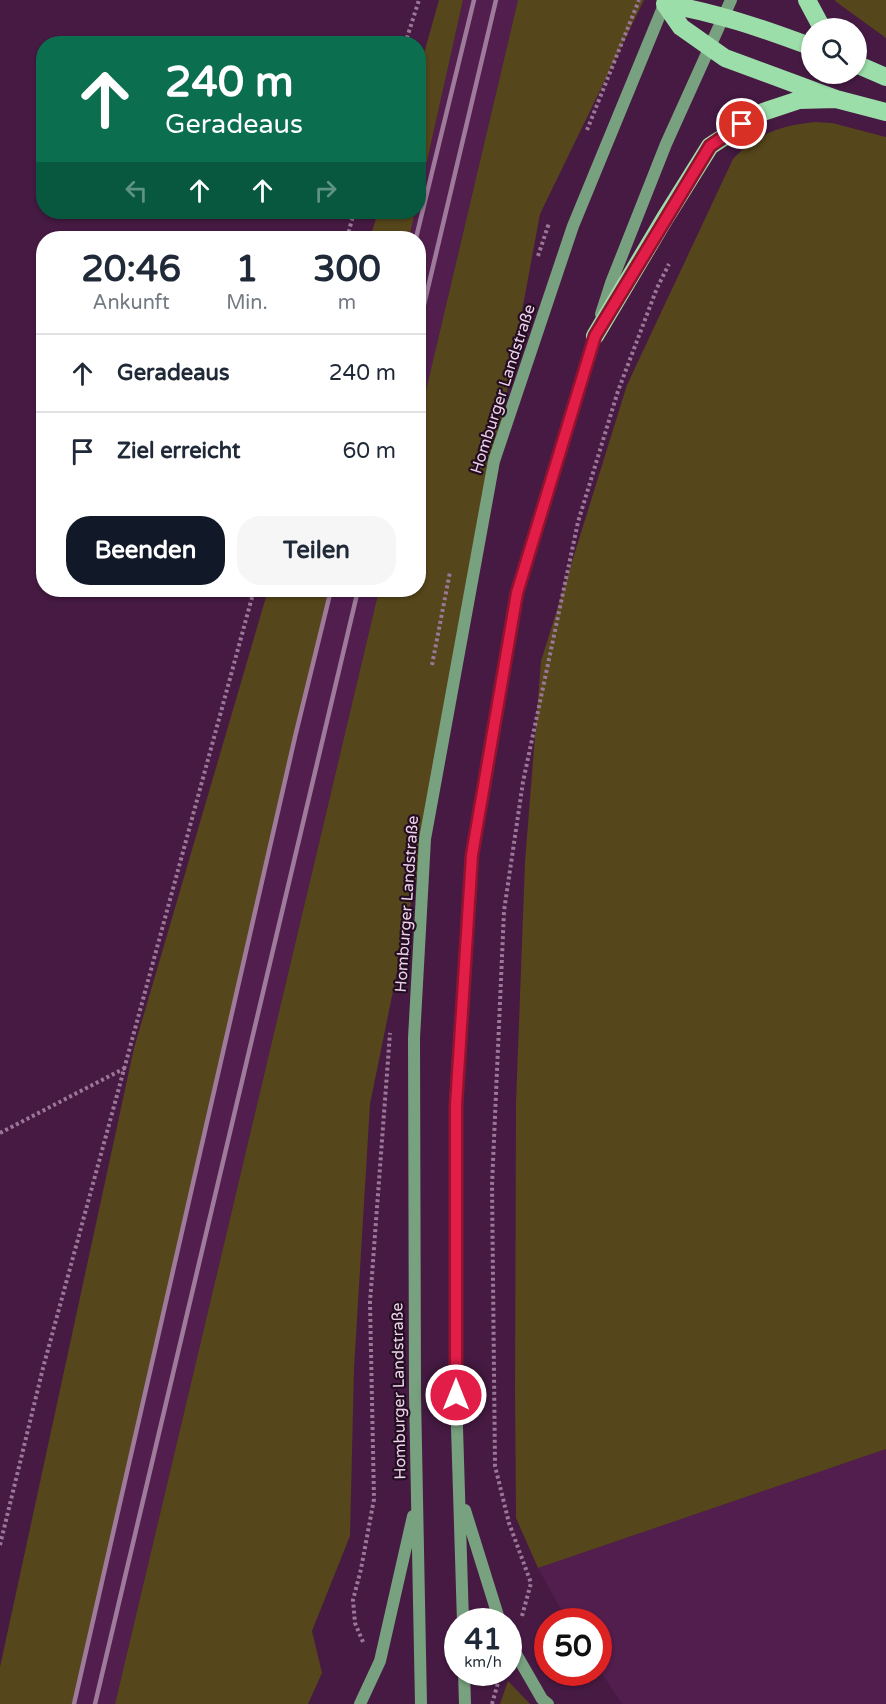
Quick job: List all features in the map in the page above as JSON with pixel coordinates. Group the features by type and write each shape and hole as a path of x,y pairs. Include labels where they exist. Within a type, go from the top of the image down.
{"highway":[{"path":"807,0 817,18"},
{"path":"666,2 692,9 727,8 801,42"},
{"path":"666,2 681,27 725,58 836,99 886,112"},
{"path":"867,69 886,77"},
{"path":"595,336 710,146 763,112 799,100 836,99"}],"main road":[{"name":"Homburger Landstraße","path":"421,1704 417,1497 414,1038 425,839 494,461 573,226 666,2"},
{"path":"463,1608 456,1395 456,1105 472,855 517,593 611,283 666,144 727,8"},
{"path":"460,1494 496,1608"},
{"path":"360,1704 380,1661 417,1497"},
{"path":"522,1664 548,1704"},
{"path":"464,1686 465,1704"}],"path":[{"path":"408,36 419,0"},
{"path":"522,1609 531,1583 509,1523 495,1466 492,1185 504,911 523,782 578,522 618,391 657,288 673,256"},
{"path":"0,1545 43,1368 252,597"},
{"path":"0,1133 126,1067"},
{"path":"492,1704 497,1686"}],"shaded area":[{"path":"439,0 463,0 426,166 426,46"},
{"path":"463,0 518,0 426,390 426,231 411,231 413,219 426,219 426,166"},
{"path":"518,0 644,0 540,214 424,839 370,1104 354,1369 350,1536 312,1631 322,1673 308,1704 115,1704 377,597 426,597 426,390"},
{"path":"886,0 886,38 867,24 867,18 858,18 835,1"},
{"path":"815,122 832,123 886,137 886,1449 538,1568 516,1518 515,1392 516,1103 525,862 541,661 627,385 733,159 751,143 770,132"},
{"path":"376,219 413,219 411,231 372,231"},
{"path":"266,597 327,597 90,1638 72,1704 0,1704 0,1667 134,1048"},
{"path":"327,597 377,597 115,1704 72,1704 90,1638"},
{"path":"886,1449 886,1704 622,1704 610,1686 612,1686 612,1608 560,1608 538,1568"},
{"path":"506,1686 513,1686 530,1704 500,1704"}],"railway":[{"path":"426,197 474,0"},
{"path":"426,296 496,0"},
{"path":"418,231 421,219"},
{"path":"74,1704 295,737 329,597"},
{"path":"95,1704 356,597"}],"route":[{"path":"456,1395 456,1105 472,855 517,593 595,336 710,146 742,124"}]}
